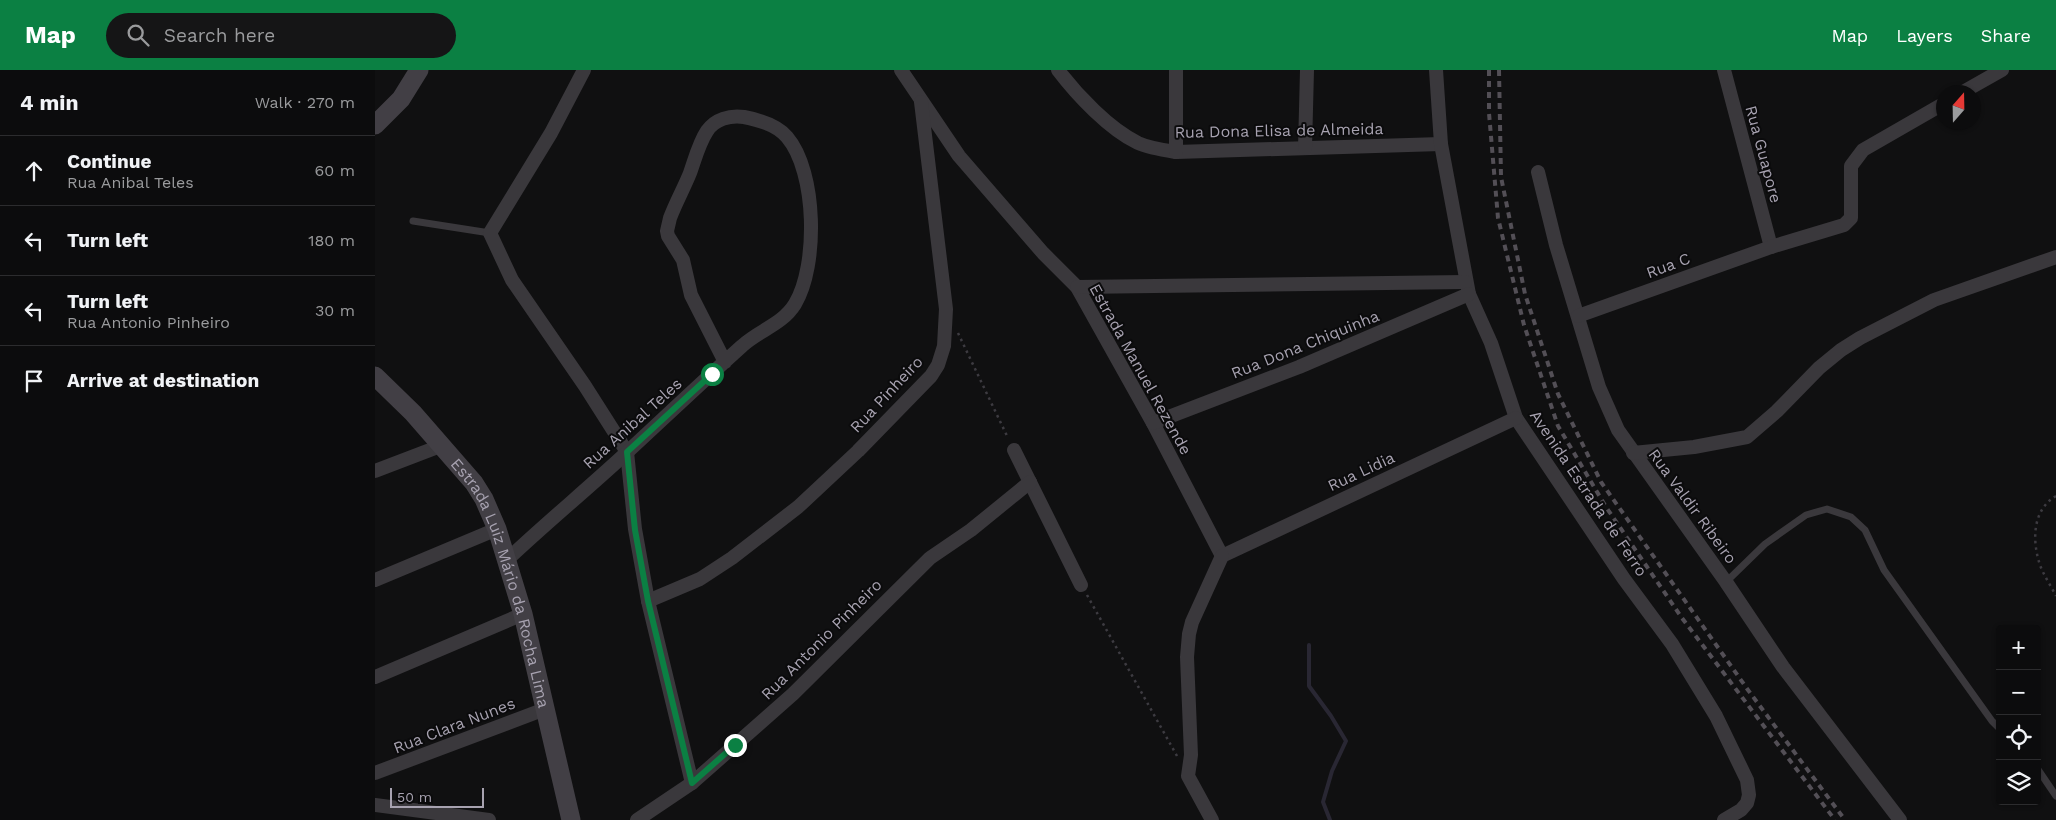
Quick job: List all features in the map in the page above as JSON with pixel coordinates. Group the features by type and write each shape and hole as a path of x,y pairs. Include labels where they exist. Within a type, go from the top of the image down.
{"main road":[{"path":"375,125 401,99 419,70"},
{"name":"Estrada Luiz Mário da Rocha Lima","path":"376,378 443,445 474,483 497,529 508,559 523,614 571,820"}],"street":[{"path":"584,70 551,133 489,233 512,280 585,386 627,452 635,530 648,601 692,783"},
{"name":"Estrada Manuel Rezende","path":"901,70 959,156 1043,253 1077,287 1153,423 1221,556"},
{"name":"Rua Dona Elisa de Almeida","path":"1057,70 1074,92 1125,135 1139,143 1176,152 1441,144"},
{"path":"1176,70 1176,152"},
{"path":"1305,148 1307,70"},
{"name":"Avenida Estrada de Ferro","path":"1437,70 1441,144 1467,288 1491,343 1516,418 1624,579 1672,644 1716,716 1747,780 1749,795 1747,803 1741,810 1727,818"},
{"name":"Rua Guapore","path":"1723,70 1771,247"},
{"path":"1975,85 2002,70"},
{"name":"Rua Pinheiro","path":"648,601 700,580 798,507 858,451 931,376 938,365 944,346 946,309 921,102"},
{"name":"Rua C","path":"1578,316 1771,247 1844,225 1851,218 1851,166 1856,158 1863,150 1936,108"},
{"name":"Rua Anibal Teles","path":"508,559 627,452 725,362 744,344 780,321 795,304 807,271 810,239 807,190 797,153 787,137 773,126 756,119 737,116 720,120 707,130 670,218 667,231 668,236 683,260 691,295 725,362"},
{"name":"Rua Valdir Ribeiro","path":"1538,172 1556,245 1599,387 1618,430 1726,582 1783,667 1900,820"},
{"path":"1633,453 1694,447 1747,437 1777,411 1819,368 1841,350 1860,338 1933,300 2056,256"},
{"path":"1077,287 1467,288"},
{"name":"Rua Dona Chiquinha","path":"1153,423 1299,367 1467,288"},
{"name":"Rua Lidia","path":"1221,556 1516,418"},
{"path":"375,471 443,445"},
{"path":"1014,450 1081,585"},
{"name":"Rua Antonio Pinheiro","path":"637,820 692,783 793,694 930,558 971,530 1030,482"},
{"path":"375,580 497,529"},
{"path":"1212,820 1188,776 1191,755 1187,657 1189,634 1221,556"},
{"path":"375,677 523,614"},
{"name":"Rua Clara Nunes","path":"375,773 545,710"},
{"path":"375,805 489,820"}],"lane":[{"path":"413,221 489,233"},
{"path":"1726,582 1765,544 1805,515 1827,509 1851,517 1865,530 1884,570 1996,726"},
{"path":"2041,774 2056,796"}],"path":[{"path":"946,309 1014,450"},
{"path":"2056,496 2047,501 2039,513 2035,527 2036,547 2040,566 2056,596"},
{"path":"1081,585 1188,776"}],"waterway":[{"path":"1309,645 1309,686 1331,716 1346,741 1332,771 1323,802 1330,820"}],"railway":[{"path":"1489,70 1489,113 1498,218 1524,325 1558,426 1606,507 1682,618 1835,820"},
{"path":"1499,70 1501,177 1525,294 1558,394 1601,482 1748,690 1845,820"}],"route":[{"path":"712,374 627,452 635,530 648,601 692,783 735,745"}]}
